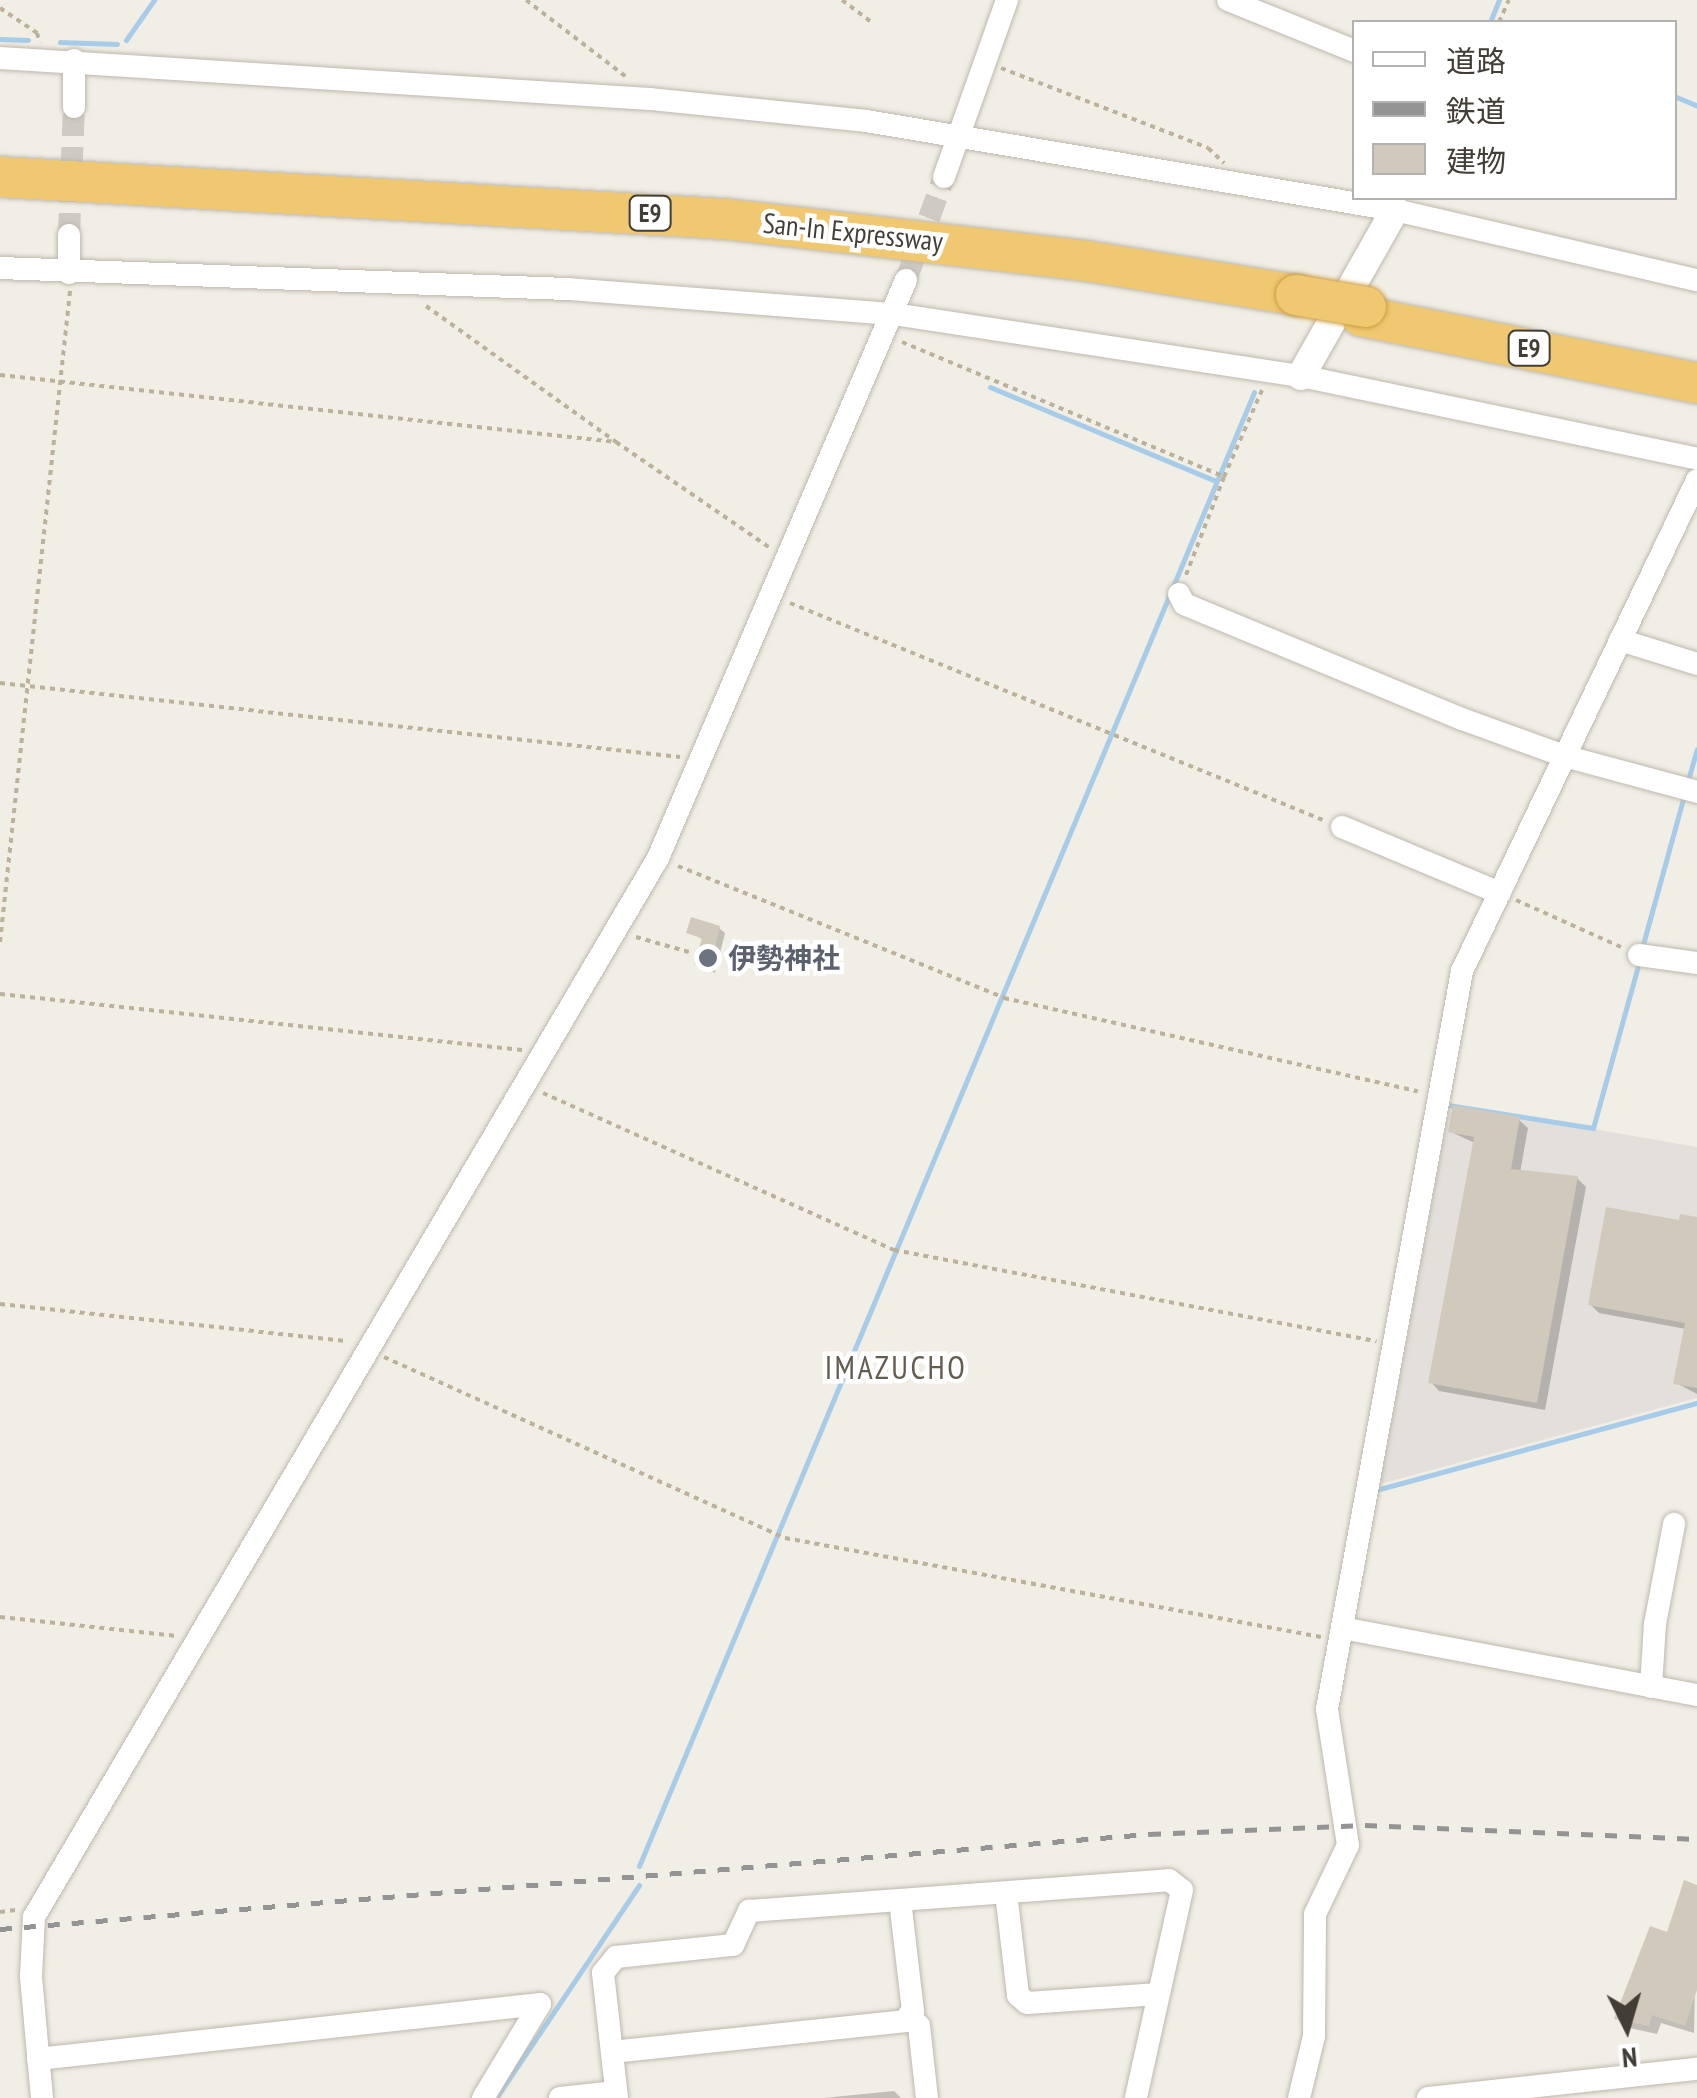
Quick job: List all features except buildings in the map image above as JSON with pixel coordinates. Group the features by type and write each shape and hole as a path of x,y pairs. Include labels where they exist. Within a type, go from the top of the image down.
{"highway":[{"name":"San-In Expressway","path":"0,177 725,218 1027,253 1697,372"},
{"name":"San-In Expressway","path":"0,189 724,230 1295,300"},
{"name":"San-In Expressway","path":"1363,312 1697,384"}],"street":[{"path":"944,177 1008,0"},
{"path":"1228,0 1352,50"},
{"path":"0,58 650,98 960,136 1352,197"},
{"path":"74,60 74,107"},
{"path":"1372,200 1697,280"},
{"path":"1301,376 1398,204"},
{"path":"69,235 70,279"},
{"path":"0,268 70,279 408,283 890,322 1301,376 1697,459"},
{"path":"42,2098 34,1916 658,858 906,280"},
{"path":"1299,2098 1314,2036 1316,1914 1348,1845 1327,1716 1462,971 1697,480"},
{"path":"1179,594 1184,604 1564,756 1697,792"},
{"path":"1620,640 1697,664"},
{"path":"1342,827 1500,893"},
{"path":"1639,955 1697,964"},
{"path":"1651,1688 1655,1624 1674,1524"},
{"path":"1341,1634 1697,1695"},
{"path":"560,2098 616,2095 603,1973 616,1957 733,1945 749,1911 1169,1880 1182,1890 1136,2098"},
{"path":"1006,1892 1018,1995 1027,2003 1158,1994"},
{"path":"900,1901 910,2016 919,2026 926,2098"},
{"path":"38,2058 540,2004 483,2098"},
{"path":"612,2052 910,2016"},
{"path":"1428,2098 1600,2089 1697,2068"}],"path":[{"path":"526,0 612,60"},
{"path":"842,0 872,22"},
{"path":"0,8 37,32"},
{"path":"988,62 1208,148"},
{"path":"0,942 63,383 70,279"},
{"path":"408,283 418,300 788,560"},
{"path":"890,322 910,348 1224,477"},
{"path":"1179,594 1270,371"},
{"path":"0,375 616,442"},
{"path":"772,595 1342,827"},
{"path":"0,683 700,759"},
{"path":"658,858 1004,998 1442,1096"},
{"path":"1500,893 1639,955"},
{"path":"618,931 690,952"},
{"path":"0,994 542,1055"},
{"path":"524,1085 894,1250 1396,1345"},
{"path":"0,1304 369,1348 785,1538 1341,1634"},
{"path":"0,1617 197,1639"}],"shaded area":[{"path":"1450,1104 1697,1147 1697,1398 1380,1484"}],"waterway":[{"path":"126,40 154,0"},
{"path":"1491,20 1499,0"},
{"path":"0,39 28,40"},
{"path":"60,42 117,44"},
{"path":"1677,97 1697,106"},
{"path":"990,387 1216,481"},
{"path":"639,1866 1254,392"},
{"path":"1688,780 1697,749"},
{"path":"1642,948 1684,796"},
{"path":"1448,1105 1593,1128 1639,962"},
{"path":"1376,1490 1697,1403"},
{"path":"498,2095 639,1885"}],"tunnel":[{"path":"69,235 74,107"},
{"path":"906,280 944,177"}],"railway":[{"path":"0,1929 1149,1834 1365,1825 1697,1839"}],"place":[{"name":"伊勢神社","path":"708,958"}],"district":[{"name":"IMAZUCHO","path":"896,1367"}]}
